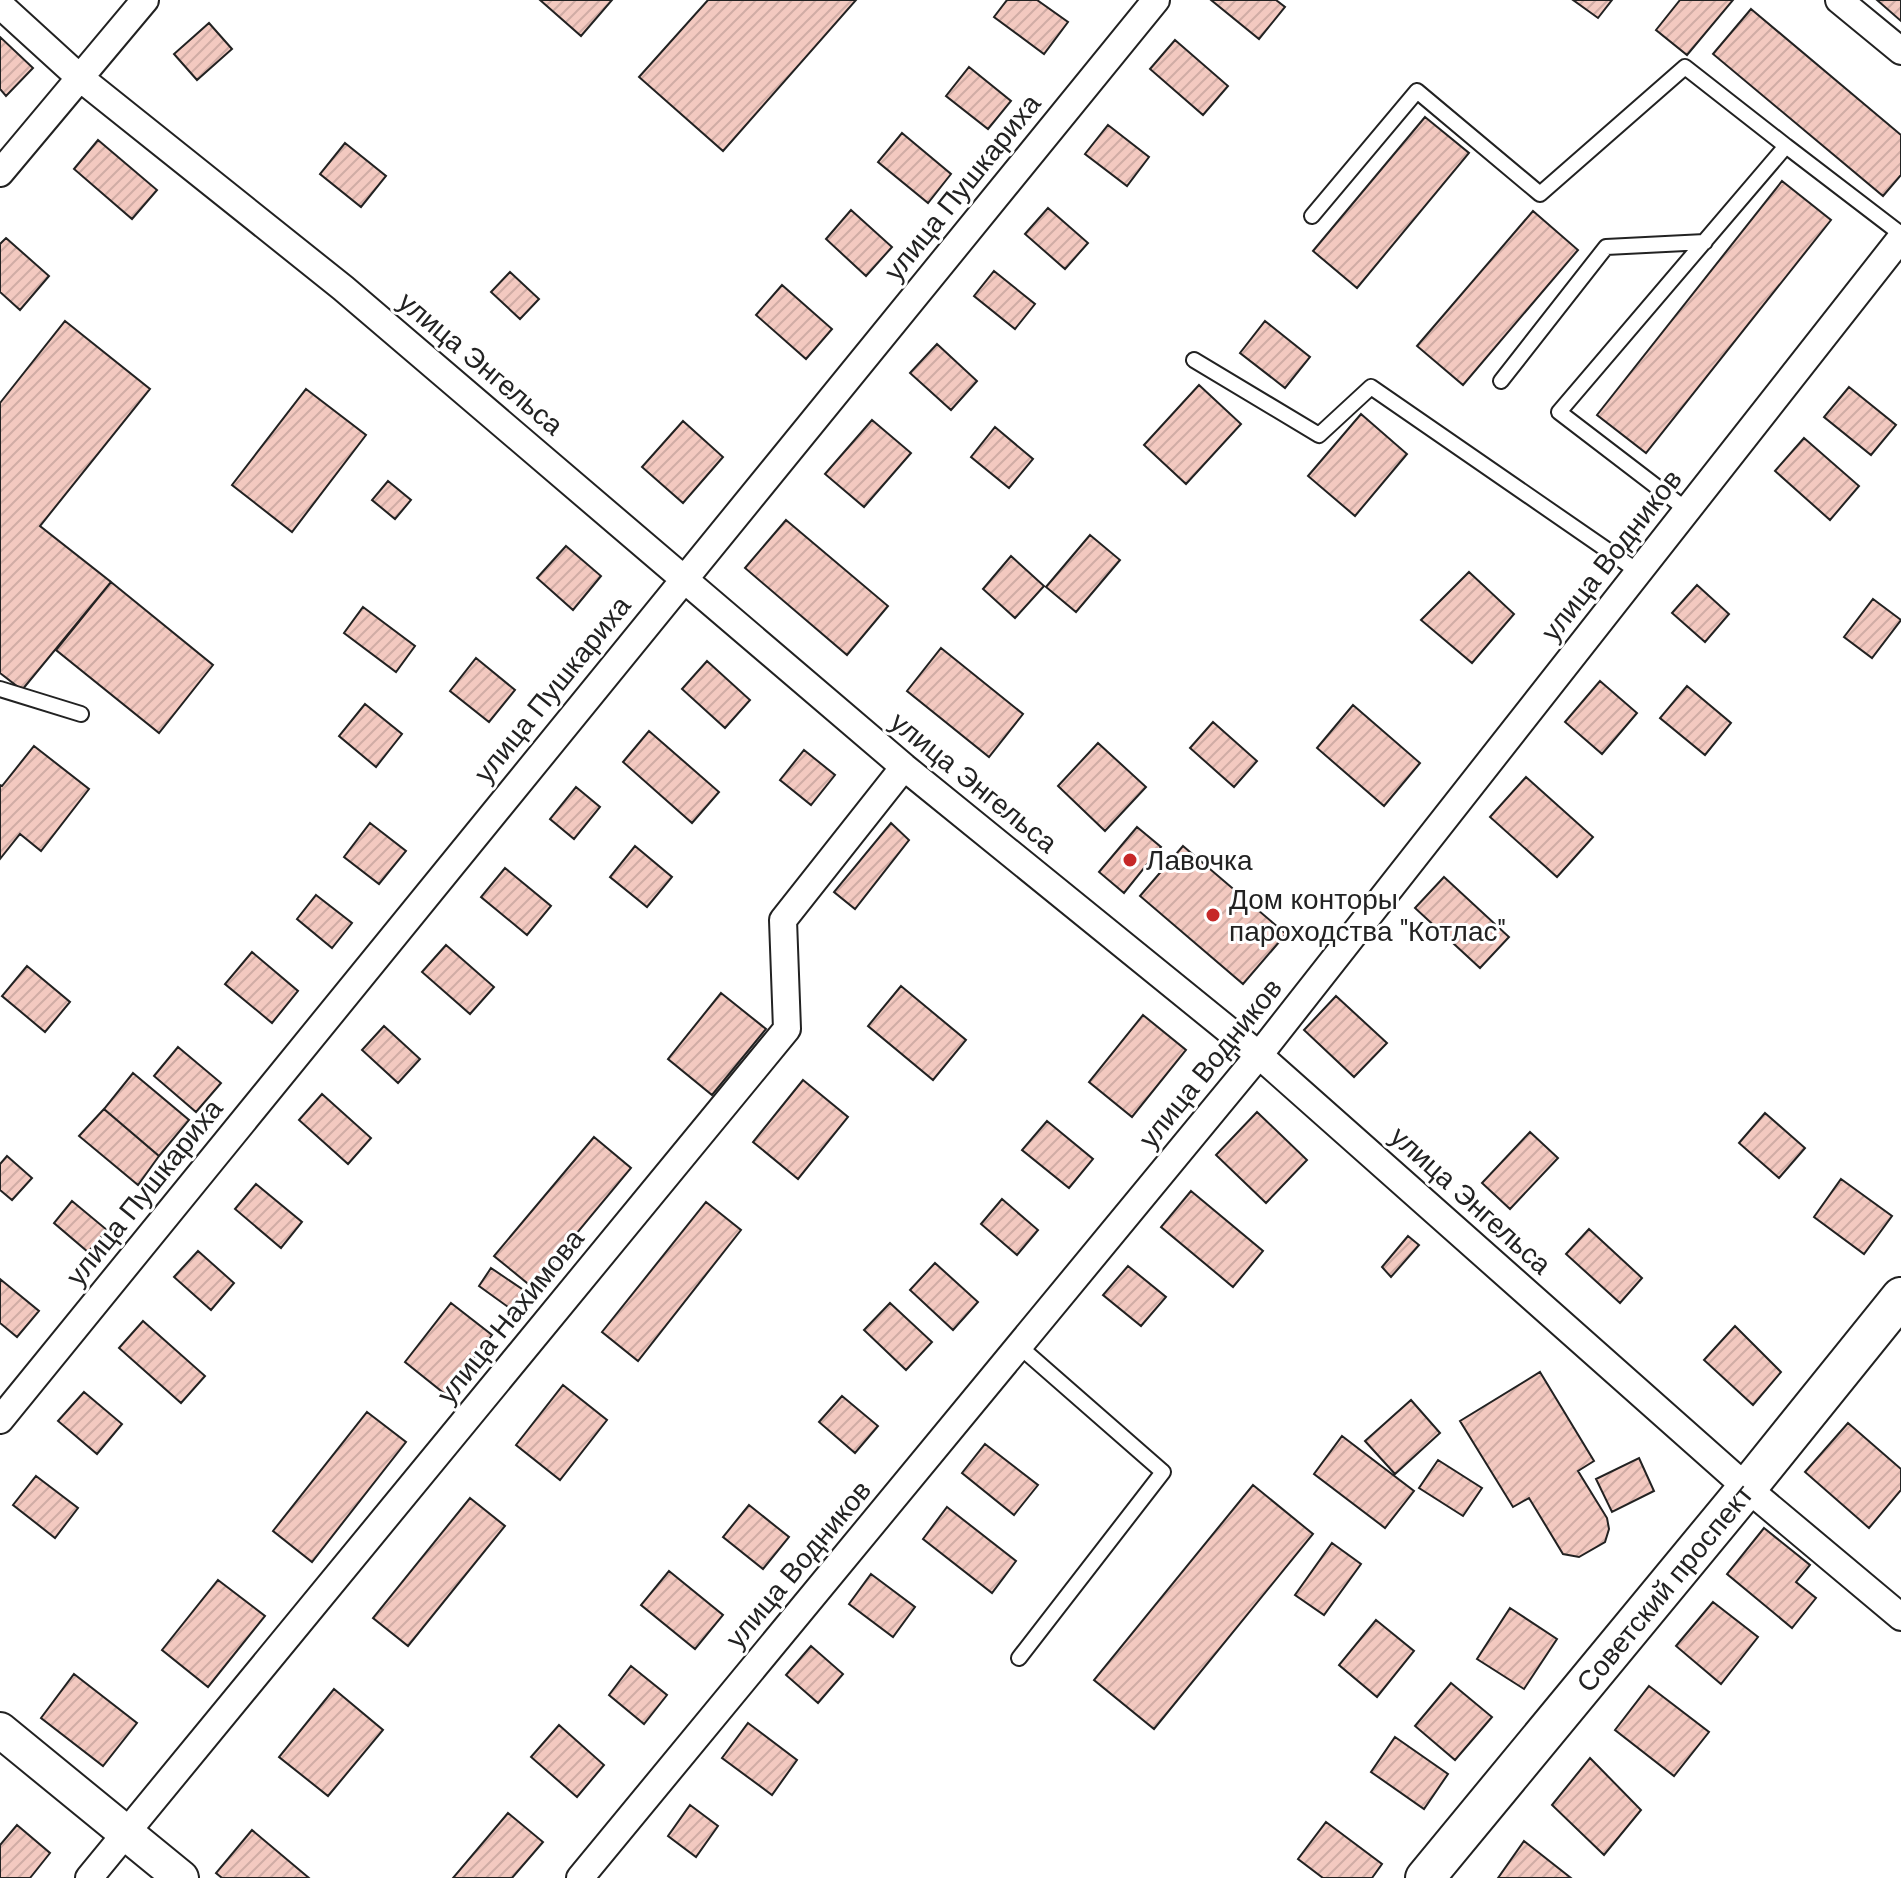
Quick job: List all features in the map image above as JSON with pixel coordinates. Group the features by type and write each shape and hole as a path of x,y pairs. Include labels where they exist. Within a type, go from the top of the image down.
{"main road":[{"name":"Советский проспект","path":"1425,1878 1901,1297"}],"street":[{"path":"0,173 145,0"},
{"name":"улица Пушкариха","path":"0,1420 1156,0"},
{"path":"1839,0 1901,51"},
{"name":"улица Энгельса","path":"0,5 79,77 343,288 904,767 1259,1055 1747,1488 1901,1617"},
{"name":"улица Водников","path":"580,1878 1259,1055 1901,236"},
{"name":"улица Нахимова","path":"89,1878 787,1029 783,920 904,767"},
{"path":"0,1730 181,1878"}],"lane":[{"path":"1312,216 1417,91 1540,194 1685,67 1901,236"},
{"path":"1687,510 1559,412 1786,146"},
{"path":"1501,381 1606,247 1705,242"},
{"path":"1194,360 1319,435 1371,387 1639,572"},
{"path":"0,689 81,714"},
{"path":"1019,1346 1163,1472 1019,1658"}],"building":[{"path":"540,0 612,0 581,36"},
{"path":"708,0 856,0 723,151 639,77"},
{"path":"1007,0 1037,0 1068,22 1044,54 994,17"},
{"path":"1211,0 1276,0 1285,7 1259,39"},
{"path":"1573,0 1612,0 1598,18"},
{"path":"1680,0 1733,0 1687,55 1656,30"},
{"path":"1877,0 1901,0 1901,21"},
{"path":"1751,9 1901,135 1901,175 1883,196 1713,54"},
{"path":"209,23 232,49 197,80 174,54"},
{"path":"0,37 33,68 6,96 0,89"},
{"path":"1175,40 1228,86 1203,115 1150,69"},
{"path":"969,67 1011,101 988,129 946,96"},
{"path":"1425,117 1469,153 1357,288 1313,251"},
{"path":"1108,125 1149,157 1127,186 1085,154"},
{"path":"902,133 951,174 928,203 878,162"},
{"path":"98,140 157,190 132,219 74,169"},
{"path":"345,143 386,176 361,207 320,174"},
{"path":"1782,181 1831,220 1646,453 1597,415"},
{"path":"1048,208 1088,243 1065,269 1025,234"},
{"path":"851,210 892,247 866,276 826,239"},
{"path":"1533,211 1578,250 1463,385 1417,346"},
{"path":"6,238 49,276 20,310 0,292 0,244"},
{"path":"994,271 1035,304 1015,329 974,296"},
{"path":"510,272 539,299 520,319 491,292"},
{"path":"782,285 832,329 806,359 756,315"},
{"path":"65,321 150,389 40,526 111,582 22,690 0,673 0,403"},
{"path":"1265,321 1310,357 1285,388 1240,353"},
{"path":"937,344 977,381 951,410 910,373"},
{"path":"1199,385 1241,424 1186,484 1144,445"},
{"path":"1849,387 1896,425 1871,455 1824,417"},
{"path":"306,389 366,435 292,532 232,485"},
{"path":"1361,414 1407,454 1355,516 1308,476"},
{"path":"872,420 911,453 864,507 825,474"},
{"path":"683,421 723,457 683,503 642,467"},
{"path":"995,427 1033,459 1009,488 971,457"},
{"path":"1804,438 1859,486 1830,520 1775,471"},
{"path":"388,481 411,500 395,519 372,500"},
{"path":"786,520 888,606 847,655 745,568"},
{"path":"1090,535 1120,560 1076,612 1046,587"},
{"path":"566,546 601,576 573,610 537,578"},
{"path":"1011,556 1044,586 1015,618 983,589"},
{"path":"1469,572 1514,614 1472,663 1421,620"},
{"path":"111,582 213,665 159,733 56,650"},
{"path":"1697,585 1729,614 1705,642 1672,613"},
{"path":"1873,599 1901,620 1872,658 1844,637"},
{"path":"363,607 415,646 396,672 344,633"},
{"path":"941,648 1023,714 989,757 907,691"},
{"path":"476,658 515,690 489,722 450,691"},
{"path":"707,661 750,700 725,728 682,689"},
{"path":"1600,681 1637,713 1602,754 1565,722"},
{"path":"1687,686 1731,723 1705,755 1660,718"},
{"path":"365,704 402,734 376,767 339,736"},
{"path":"1353,705 1420,763 1384,806 1317,748"},
{"path":"1213,722 1257,761 1234,787 1190,748"},
{"path":"649,731 719,792 692,823 623,762"},
{"path":"1098,743 1146,787 1105,831 1058,786"},
{"path":"34,746 89,789 41,851 20,834 0,859 0,785"},
{"path":"804,750 835,775 811,805 780,780"},
{"path":"1526,777 1593,837 1557,877 1490,817"},
{"path":"576,787 600,807 574,839 550,819"},
{"path":"370,823 406,851 379,884 344,857"},
{"path":"891,823 909,840 855,909 834,892"},
{"name":"Лавочка","path":"1137,827 1161,847 1124,893 1099,872"},
{"path":"635,846 672,877 647,907 610,877"},
{"name":"Дом конторы пароходства \"Котлас\"","path":"1183,846 1286,934 1243,984 1140,896"},
{"path":"505,868 551,906 527,935 481,897"},
{"path":"1444,877 1509,937 1480,968 1415,908"},
{"path":"316,895 352,923 332,948 297,919"},
{"path":"446,945 494,987 470,1014 422,972"},
{"path":"252,952 298,991 272,1023 225,984"},
{"path":"27,966 70,1002 45,1032 2,996"},
{"path":"901,986 966,1040 933,1080 868,1026"},
{"path":"721,993 766,1029 712,1095 668,1059"},
{"path":"1336,996 1387,1043 1354,1077 1304,1030"},
{"path":"1143,1015 1186,1050 1132,1117 1089,1082"},
{"path":"384,1026 420,1059 398,1083 362,1050"},
{"path":"178,1047 221,1083 196,1112 154,1076"},
{"path":"133,1073 189,1120 159,1156 104,1109"},
{"path":"803,1080 848,1117 798,1179 753,1142"},
{"path":"322,1094 371,1138 348,1164 299,1120"},
{"path":"104,1109 159,1156 138,1185 79,1136"},
{"path":"1257,1112 1307,1160 1266,1203 1216,1155"},
{"path":"1765,1113 1805,1148 1779,1178 1739,1143"},
{"path":"1047,1121 1093,1159 1069,1188 1022,1150"},
{"path":"1530,1132 1558,1158 1510,1209 1482,1183"},
{"path":"594,1137 631,1168 532,1287 494,1256"},
{"path":"7,1156 32,1178 12,1200 0,1190 0,1164"},
{"path":"1841,1179 1892,1216 1864,1254 1814,1217"},
{"path":"256,1184 302,1222 281,1248 235,1209"},
{"path":"1191,1191 1263,1251 1233,1287 1161,1227"},
{"path":"1002,1199 1038,1230 1017,1255 981,1224"},
{"path":"72,1201 107,1230 88,1252 54,1223"},
{"path":"706,1202 741,1230 638,1361 602,1332"},
{"path":"1589,1229 1642,1278 1620,1303 1566,1254"},
{"path":"1408,1236 1419,1245 1391,1277 1382,1267"},
{"path":"198,1251 234,1283 211,1310 174,1277"},
{"path":"935,1263 978,1302 953,1330 910,1290"},
{"path":"1128,1266 1166,1297 1141,1326 1103,1295"},
{"path":"491,1268 528,1293 515,1312 479,1286"},
{"path":"0,1279 39,1311 17,1337 0,1323"},
{"path":"451,1303 492,1335 445,1394 405,1362"},
{"path":"890,1303 932,1342 906,1370 864,1330"},
{"path":"143,1321 205,1376 181,1403 119,1348"},
{"path":"1735,1326 1781,1372 1753,1405 1704,1360"},
{"path":"1540,1372 1594,1461 1578,1471 1607,1518 1609,1529 1605,1542 1579,1557 1563,1554 1529,1498 1513,1507 1460,1421"},
{"path":"563,1385 607,1420 560,1480 516,1445"},
{"path":"84,1392 122,1424 97,1454 58,1421"},
{"path":"842,1396 878,1426 855,1453 819,1422"},
{"path":"1411,1400 1440,1433 1395,1474 1365,1441"},
{"path":"367,1412 406,1442 312,1562 273,1531"},
{"path":"1848,1423 1901,1469 1901,1490 1869,1528 1805,1472"},
{"path":"1342,1436 1414,1491 1385,1528 1314,1474"},
{"path":"985,1444 1038,1485 1014,1515 962,1473"},
{"path":"1639,1458 1654,1491 1612,1512 1596,1479"},
{"path":"1438,1460 1482,1488 1463,1516 1419,1488"},
{"path":"36,1476 78,1508 55,1538 13,1505"},
{"path":"1253,1485 1313,1534 1154,1729 1094,1680"},
{"path":"470,1498 505,1526 408,1646 373,1618"},
{"path":"749,1505 789,1537 763,1569 723,1537"},
{"path":"947,1507 1016,1561 992,1593 923,1539"},
{"path":"1764,1528 1810,1565 1796,1582 1816,1598 1792,1628 1727,1574"},
{"path":"1332,1543 1361,1564 1324,1615 1295,1595"},
{"path":"669,1571 723,1615 695,1649 641,1605"},
{"path":"871,1574 915,1607 893,1637 849,1604"},
{"path":"218,1580 265,1616 208,1687 162,1650"},
{"path":"1713,1602 1758,1637 1721,1684 1676,1646"},
{"path":"1510,1608 1557,1639 1524,1689 1477,1659"},
{"path":"1376,1620 1414,1651 1377,1697 1339,1665"},
{"path":"811,1646 843,1674 818,1703 786,1675"},
{"path":"631,1666 667,1695 644,1724 609,1695"},
{"path":"74,1674 137,1723 103,1766 41,1718"},
{"path":"1451,1683 1492,1717 1455,1760 1415,1726"},
{"path":"1649,1686 1709,1732 1674,1776 1615,1730"},
{"path":"334,1689 383,1730 328,1796 279,1757"},
{"path":"748,1723 797,1760 772,1795 722,1758"},
{"path":"559,1725 604,1765 577,1797 531,1757"},
{"path":"1395,1737 1448,1774 1424,1809 1371,1772"},
{"path":"1590,1758 1641,1810 1604,1855 1552,1805"},
{"path":"690,1805 718,1826 696,1857 668,1836"},
{"path":"508,1813 543,1842 512,1878 453,1878"},
{"path":"1326,1822 1382,1864 1372,1878 1323,1878 1298,1859"},
{"path":"17,1825 50,1853 30,1878 0,1878 0,1845"},
{"path":"252,1830 309,1878 222,1878 216,1873"},
{"path":"1524,1841 1571,1878 1498,1878"}],"place":[{"name":"Лавочка","path":"1130,860"},
{"name":"Дом конторы пароходства \"Котлас\"","path":"1213,915"}]}
